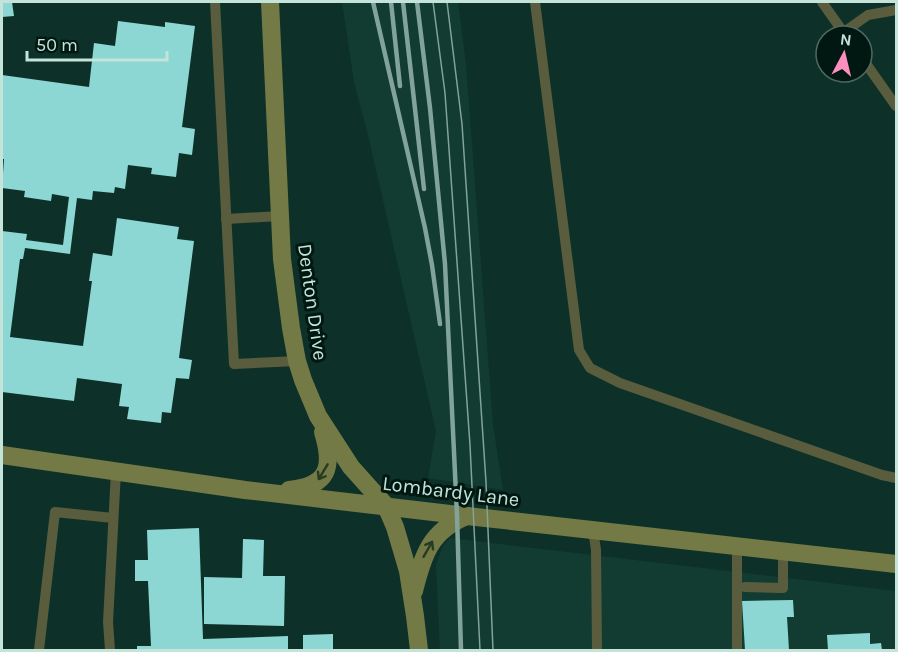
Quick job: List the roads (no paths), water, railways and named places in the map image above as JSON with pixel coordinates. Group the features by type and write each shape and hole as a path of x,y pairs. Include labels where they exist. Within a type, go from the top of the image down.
{"main road":[{"name":"Denton Drive","path":"270,2 282,259 297,361 318,416 351,467 386,506 395,527 408,571 419,651"},
{"path":"245,490 292,490 315,484 323,476 329,463 328,447 318,416"},
{"name":"Lombardy Lane","path":"2,455 245,490 897,564"},
{"path":"412,599 420,566 428,547 453,522 467,516"}],"lane":[{"path":"215,2 234,364 297,361"},
{"path":"535,2 579,350 590,368 620,383 882,475 897,478"},
{"path":"822,2 838,24"},
{"path":"857,24 868,15 897,10"},
{"path":"874,74 897,106"},
{"path":"226,219 280,216"},
{"path":"110,651 108,622 116,471"},
{"path":"39,651 55,512 113,518"},
{"path":"593,530 596,550 597,651"},
{"path":"737,546 737,651"},
{"path":"745,587 783,588 783,551"}],"tram line":[{"path":"433,2 445,93 470,445 480,650"},
{"path":"447,2 462,124 486,482 493,650"}],"railway":[{"path":"373,2 425,228 440,324"},
{"path":"391,2 400,86"},
{"path":"403,2 424,189"},
{"path":"417,2 445,264 461,650"}]}
